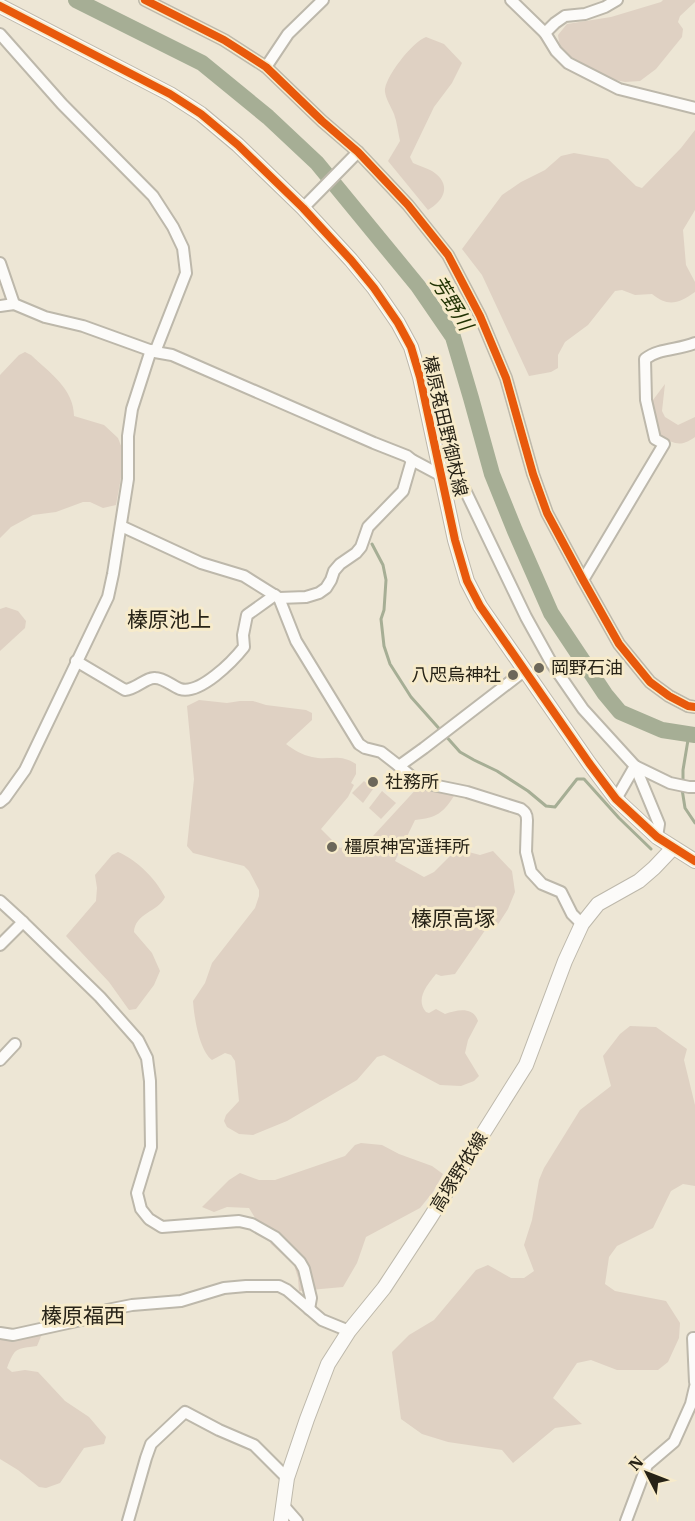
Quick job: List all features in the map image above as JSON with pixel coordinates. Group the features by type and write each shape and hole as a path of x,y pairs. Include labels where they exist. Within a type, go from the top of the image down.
{"main road":[{"name":"榛原菟田野御杖線","path":"0,6 170,94 201,114 306,205 374,288 411,347 420,377 455,540 467,581 480,606 616,800 657,837 695,861"},
{"name":"高塚野依線","path":"281,1521 287,1478 328,1364 349,1331 384,1288 526,1065 565,961 582,924 598,904 639,881 673,848"}],"street":[{"path":"145,0 224,40 266,67 408,205 448,255 480,316 506,378 533,474 547,513 583,580 619,644 650,682 669,696 695,708"},
{"path":"266,67 288,34 323,0"},
{"path":"511,0 545,33 556,51 568,63 620,88 695,108"},
{"path":"545,33 555,22 565,16 585,14 606,7 617,0"},
{"path":"0,34 62,104 153,196 173,227 183,248 186,273 153,351 132,409 128,436 128,479 108,597 25,770 0,802"},
{"path":"306,205 356,154"},
{"path":"0,263 14,304"},
{"path":"0,306 14,304 45,317 83,326 153,351 172,355 406,456 465,490 526,617 552,664 584,709 634,766 659,824 657,837"},
{"path":"583,580 664,444 654,439 646,400 645,359 651,354 687,347 695,343"},
{"path":"121,526 201,563 244,576 277,596 306,597 319,594 326,588 334,571 361,547 368,527 403,491 412,460"},
{"path":"76,661 125,690 133,689 150,678 156,677 182,690 192,689 234,660 244,647 243,635 247,615 277,596"},
{"path":"277,596 296,641 359,744 381,752 418,783 467,792 525,812 527,816 526,852 531,872 543,884 561,892 572,914 582,924"},
{"path":"399,766 524,671"},
{"path":"634,766 670,783 695,788"},
{"path":"616,800 634,766"},
{"path":"0,901 100,997 138,1041 147,1058 150,1081 151,1147 137,1193 141,1209 148,1219 162,1227 239,1221 252,1224 275,1237 300,1262 311,1298 309,1309"},
{"path":"0,945 23,922"},
{"path":"0,1060 15,1044"},
{"path":"0,1333 13,1335 95,1317 107,1310 132,1305 181,1301 224,1288 246,1286 279,1286 287,1290 322,1320 349,1331"},
{"path":"695,1338 693,1338 695,1382"},
{"path":"626,1521 647,1465 674,1442 691,1404 695,1387"},
{"path":"128,1521 151,1444 185,1412 254,1445 287,1478"},
{"path":"282,1505 297,1521"}],"shaded area":[{"path":"663,0 695,0 695,2 680,16 678,22 683,29 682,37 656,69 640,81 625,82 592,75 565,54 559,42 558,35 567,24 611,17"},
{"path":"426,37 444,44 462,63 452,83 434,107 410,157 413,163 438,176 444,186 439,202 428,210 388,161 400,141 395,117 385,92 389,78 400,61 414,45"},
{"path":"695,130 695,210 683,230 686,265 695,282 695,292 678,301 668,302 652,294 635,295 622,290 615,291 588,325 565,342 558,355 558,368 551,372 529,376 482,275 462,249 502,195 545,170 561,156 574,153 608,159 636,186 642,188 681,148"},
{"path":"25,352 31,355 65,389 73,406 74,416 104,425 118,438 125,456 116,505 103,508 90,502 83,502 56,512 33,515 11,527 0,538 0,375 19,355"},
{"path":"665,384 662,411 665,417 678,425 695,417 695,437 685,442 677,443 659,437 650,404"},
{"path":"6,607 18,611 26,621 25,628 0,651 0,609"},
{"path":"199,700 227,703 253,701 312,713 312,720 286,744 308,756 339,758 356,764 356,774 351,783 354,785 348,797 321,829 340,848 357,844 373,836 420,785 455,794 439,813 429,818 415,820 395,861 424,877 434,872 455,851 461,850 480,855 493,851 512,871 515,892 497,926 490,923 455,974 441,976 436,974 422,997 426,1012 429,1013 436,1009 445,1014 464,1010 476,1016 478,1021 468,1040 465,1053 479,1076 474,1081 461,1086 440,1085 384,1055 377,1057 357,1080 287,1121 253,1135 239,1134 227,1127 224,1121 226,1115 239,1101 235,1061 231,1055 225,1053 212,1060 207,1055 198,1032 193,1001 205,983 212,963 255,908 259,890 244,866 193,853 187,846 194,779 187,706"},
{"path":"364,781 373,789 363,803 352,793"},
{"path":"382,791 396,803 381,819 369,808"},
{"path":"118,852 145,870 165,897 135,926 134,932 152,953 160,971 154,985 136,1009 129,1010 109,982 66,936 96,901 95,875 112,855"},
{"path":"630,1026 656,1027 687,1049 684,1060 695,1105 695,1186 683,1184 671,1191 653,1228 617,1246 609,1257 605,1284 615,1291 666,1301 680,1323 679,1338 668,1362 658,1370 617,1370 591,1360 577,1363 553,1398 582,1424 555,1428 513,1463 502,1450 448,1442 422,1434 401,1419 392,1352 409,1335 434,1320 476,1270 488,1265 511,1278 524,1278 534,1271 524,1245 532,1220 539,1180 580,1110 611,1086 603,1056 620,1034"},
{"path":"361,1143 382,1145 432,1166 443,1174 433,1192 420,1208 366,1237 357,1263 343,1287 299,1291 294,1265 271,1244 249,1208 227,1207 214,1212 202,1207 229,1180 240,1173 259,1180 275,1180 345,1156 355,1145"},
{"path":"42,1334 37,1346 17,1350 7,1368 12,1372 25,1370 38,1372 65,1401 89,1417 106,1437 104,1444 84,1448 60,1483 46,1488 39,1487 0,1459 0,1336"}],"waterway":[{"name":"芳野川","path":"76,0 202,63 268,117 317,163 418,286 453,337 492,474 551,613 605,694 620,712 662,730 695,735"},
{"path":"372,544 383,565 386,580 384,610 381,619 384,646 390,664 411,697 460,752 497,771 546,806 555,807 577,779 584,779 651,849"},
{"path":"683,782 689,734"},
{"path":"682,789 685,808 695,823"}],"cycle path":[{"path":"145,0 224,40 266,67 358,152 408,205 448,255 480,316 506,378 533,474 547,513 583,580 619,644 650,682 669,696 688,706 695,707"},
{"path":"0,6 170,94 201,114 238,145 303,208 374,288 411,347 420,377 455,540 467,581 480,606 616,799 657,837 695,861"}],"place":[{"name":"岡野石油","path":"539,668"},
{"name":"八咫烏神社","path":"513,675"},
{"name":"社務所","path":"373,782"},
{"name":"橿原神宮遥拝所","path":"332,847"}],"district":[{"name":"榛原池上","path":"169,620"},
{"name":"榛原高塚","path":"453,919"},
{"name":"榛原福西","path":"83,1316"}]}
